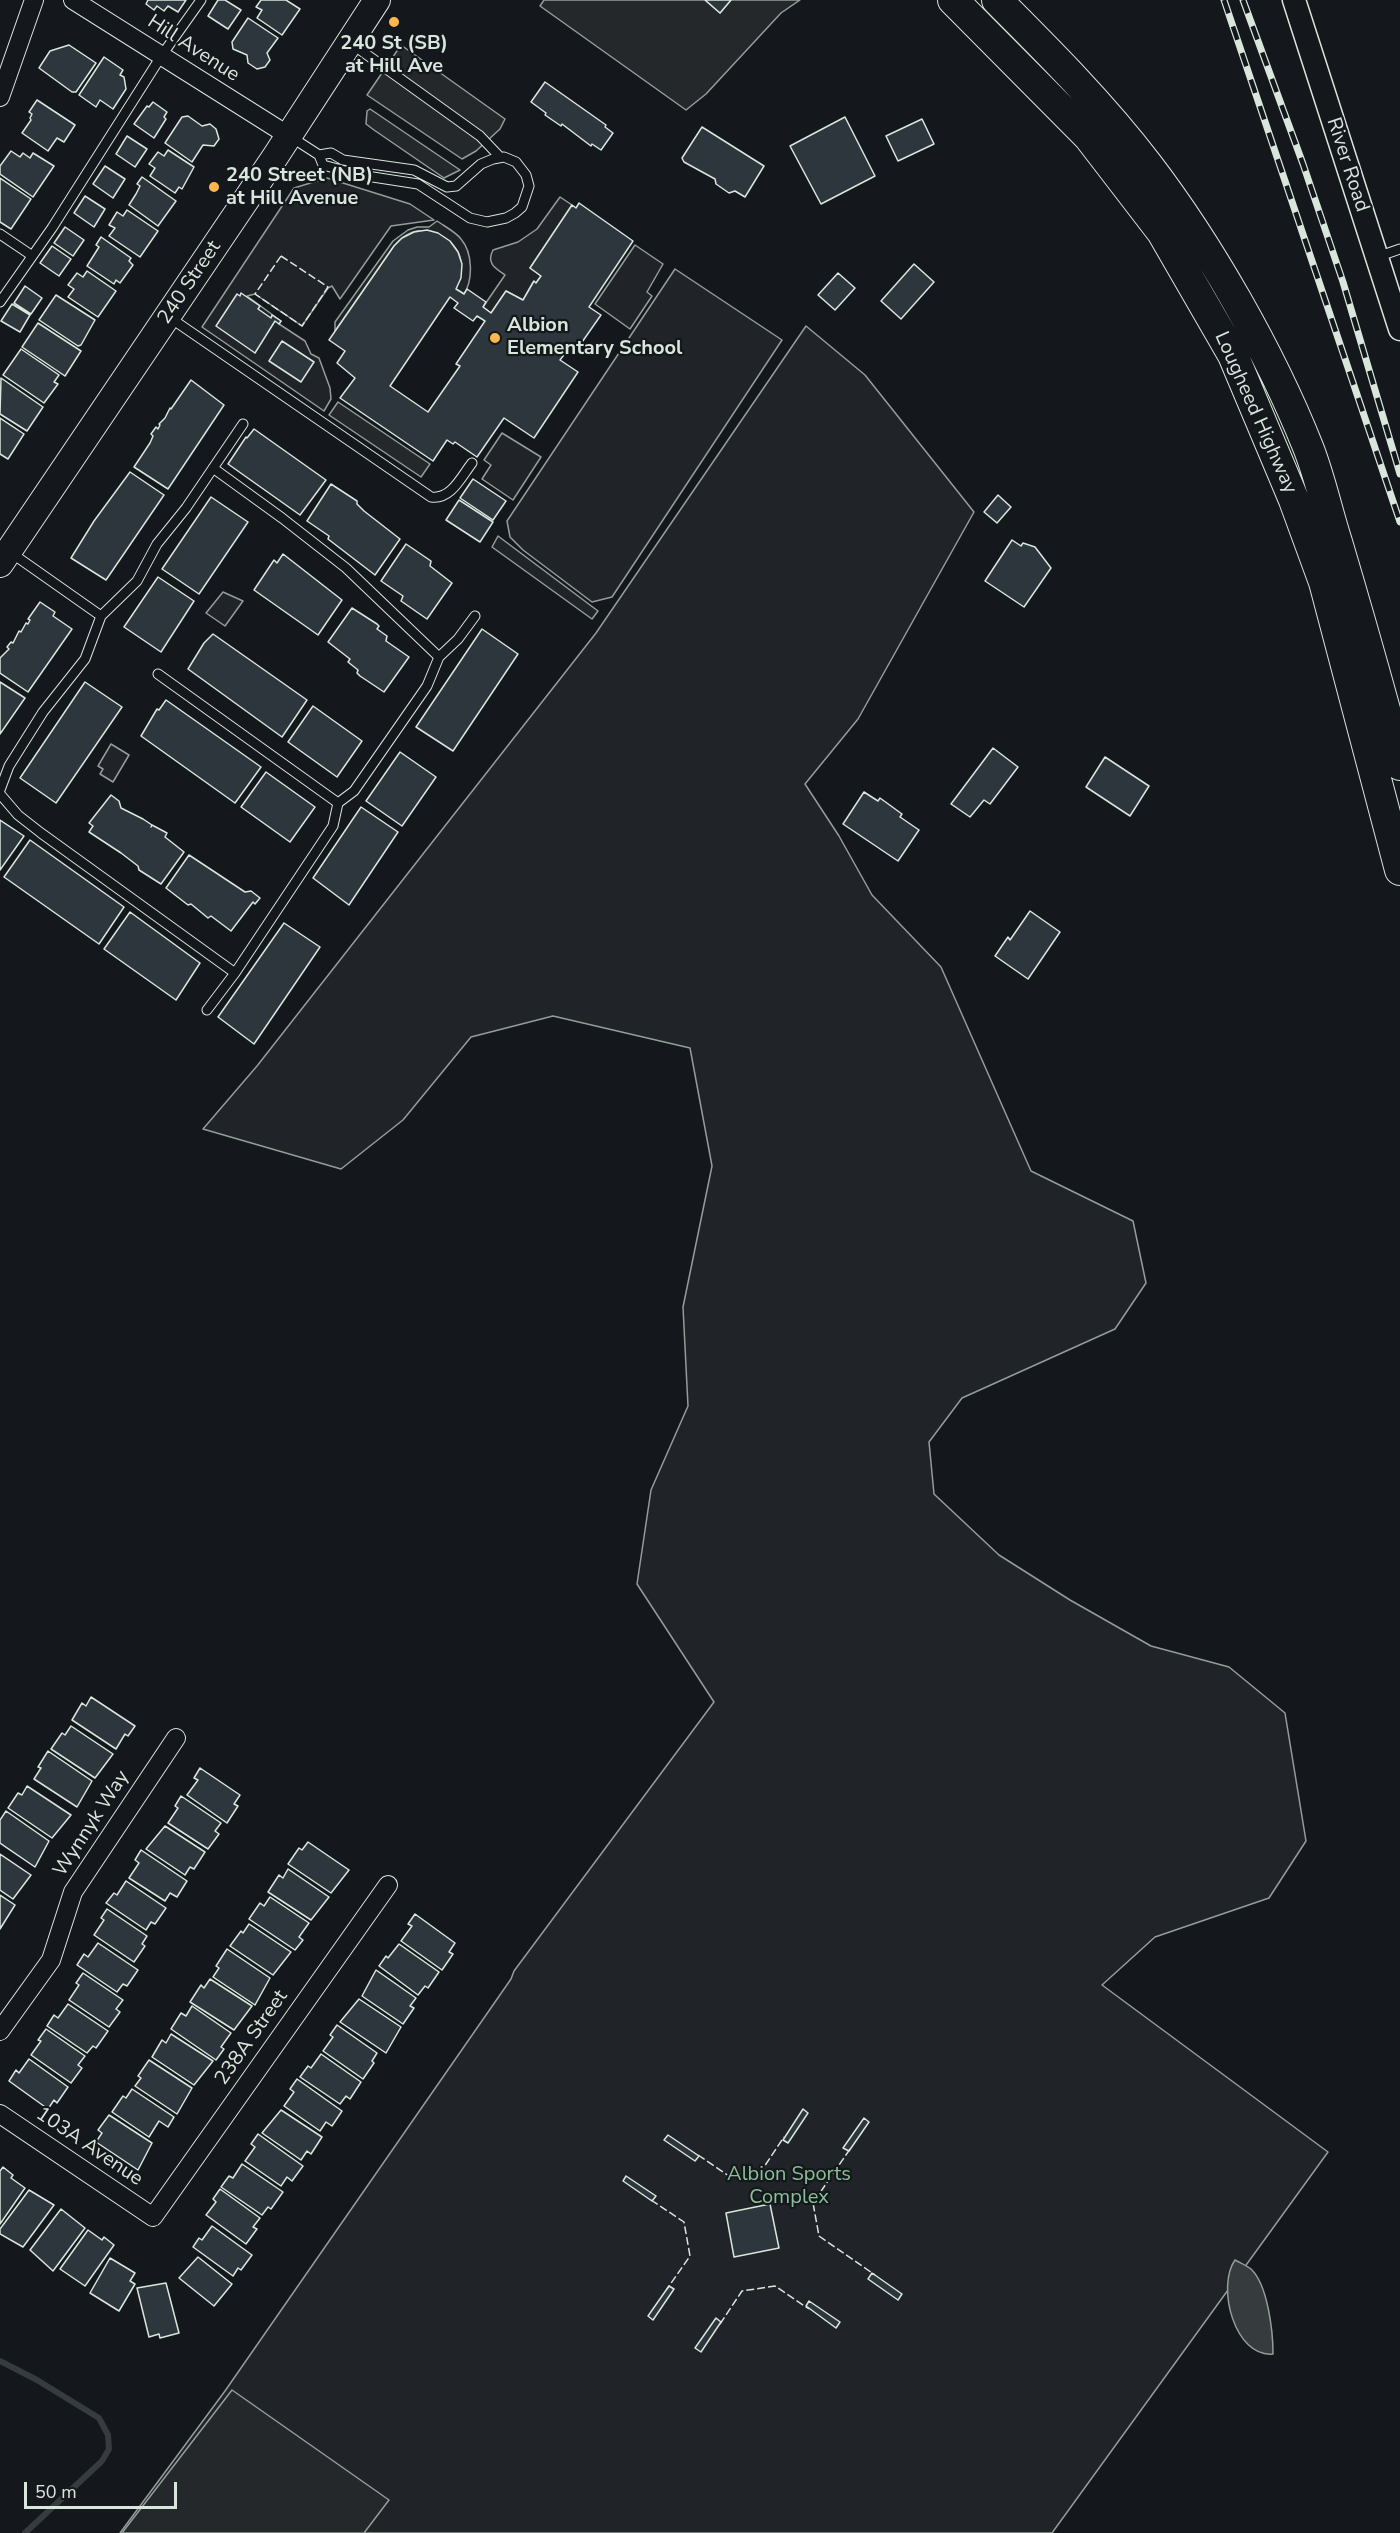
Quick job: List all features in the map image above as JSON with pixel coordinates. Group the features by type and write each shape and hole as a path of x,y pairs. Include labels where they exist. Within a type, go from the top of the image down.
{"highway":[{"name":"Lougheed Highway","path":"953,0 1089,137 1162,232 1233,355 1294,500 1324,582 1400,870"},
{"name":"Lougheed Highway","path":"997,0 1057,61 1146,163 1188,222 1231,290 1272,370 1308,448 1370,652 1400,765"}],"main road":[{"name":"240 Street","path":"4,557 289,136 377,0"}],"street":[{"path":"0,97 34,0"},
{"name":"Hill Avenue","path":"73,0 289,136"},
{"name":"River Road","path":"1294,0 1400,329"},
{"name":"Wynnyk Way","path":"0,2031 51,1960 73,1892 176,1738"},
{"name":"238A Street","path":"153,2217 388,1885"},
{"name":"103A Avenue","path":"0,2114 153,2217"}],"lane":[{"path":"0,302 52,228 162,55 201,0"},
{"path":"289,136 319,155 322,165 360,176 418,184 470,218 487,222 506,218 522,207 529,186 526,175 516,162 500,157 480,136 350,42"},
{"path":"319,155 331,153 343,160 414,170 447,187 456,186 481,164 500,157"},
{"path":"0,234 31,255"},
{"path":"1377,257 1400,249"},
{"path":"167,315 431,497 439,499 449,494 472,463"},
{"path":"235,973 41,833 18,815 0,792 9,766 43,712 85,659 101,616 137,581 157,544 186,508 243,424"},
{"path":"213,468 346,568 439,657"},
{"path":"4,557 101,616"},
{"path":"207,1010 235,973 333,826 338,803 354,791 427,686 439,657 458,639 475,616"},
{"path":"158,674 338,803"}],"green space":[{"path":"327,178 410,204 434,220 391,226 340,299 332,286 328,288 302,326 255,294 247,296 281,321 279,324 305,341 311,354 319,358 330,388 331,399 324,411 202,327 294,188"},
{"path":"560,197 572,205 530,268 541,276 536,283 533,282 523,300 506,291 491,313 483,307 505,275 491,262 493,250 518,242 537,229"},
{"path":"437,221 459,236 468,252 470,274 464,294 456,289 461,265 457,250 437,234 413,232 394,246 335,331 335,322 393,241 408,230 429,227"},
{"path":"635,245 663,264 647,292 652,296 630,329 595,304"},
{"path":"675,269 782,340 612,597 592,602 523,550 510,537 507,521"},
{"name":"Albion Sports Complex","path":"806,326 865,375 974,512 858,719 805,784 839,836 872,895 941,967 1031,1171 1133,1221 1146,1283 1115,1329 962,1398 929,1442 934,1494 999,1555 1070,1600 1151,1646 1229,1667 1285,1713 1306,1841 1269,1898 1155,1937 1102,1985 1328,2152 1052,2533 120,2533 225,2391 511,1979 514,1971 714,1702 637,1584 651,1490 688,1406 683,1307 712,1166 690,1048 553,1016 471,1037 403,1120 341,1169 203,1129 257,1066 596,633"},
{"path":"502,433 541,457 513,500 482,479 491,465 484,460"},
{"path":"498,536 598,611 592,619 492,547"},
{"path":"223,592 243,601 225,626 206,613"},
{"path":"111,744 129,755 113,782 100,774 103,769 98,766"}],"shaded area":[{"path":"544,0 705,0 720,13 731,0 800,0 781,13 706,94 686,110 540,6"},
{"path":"401,45 505,119 500,129 476,151 462,159 367,95"},
{"path":"370,109 460,170 444,178 366,124 367,111"},
{"path":"338,402 430,464 421,477 329,415"},
{"path":"1235,2260 1251,2269 1262,2286 1271,2322 1273,2354 1260,2352 1248,2345 1233,2319 1228,2287 1230,2272"},
{"path":"232,2390 389,2500 364,2533 122,2533"}],"building":[{"path":"148,0 186,0 178,12 168,6 164,11 157,6 154,10 146,4"},
{"path":"218,0 225,0 241,10 228,29 208,16"},
{"path":"261,0 286,0 300,9 282,35 257,18 262,10 256,7"},
{"path":"705,0 731,0 720,13"},
{"path":"248,18 278,38 267,53 270,60 265,67 257,69 248,63 247,55 233,49 232,42"},
{"path":"69,45 96,63 76,92 72,92 39,68 50,51"},
{"path":"104,57 123,70 120,75 124,77 126,89 113,109 100,100 96,107 79,95"},
{"path":"545,82 606,125 605,127 613,133 601,150 592,144 591,146 562,124 561,126 531,102"},
{"path":"37,100 75,125 64,142 57,138 48,151 22,133 31,120 32,114 29,112"},
{"path":"153,102 167,112 164,117 166,119 154,138 134,124 147,106 149,107"},
{"path":"188,116 202,126 210,124 216,129 219,139 214,146 203,145 192,162 165,143 182,117"},
{"path":"845,117 875,176 821,204 790,146"},
{"path":"922,119 934,144 898,161 886,136"},
{"path":"702,127 764,166 745,197 735,191 729,193 716,184 715,179 684,162 682,158"},
{"path":"127,136 147,149 135,167 116,154"},
{"path":"168,150 194,167 182,189 179,187 175,193 150,176 155,168 149,164 158,152 164,156"},
{"path":"11,151 20,157 23,153 30,158 33,153 54,166 33,197 0,174 0,166"},
{"path":"105,166 125,179 113,198 93,184"},
{"path":"142,177 176,201 158,226 129,205 140,186 137,184"},
{"path":"0,178 31,199 11,229 0,222"},
{"path":"85,196 105,209 94,227 74,213"},
{"path":"579,203 633,241 589,307 601,315 573,355 567,351 560,360 578,372 534,438 504,418 477,457 455,442 453,444 447,440 433,461 340,398 355,378 337,363 345,351 329,340 394,246 402,238 414,232 427,230 438,233 450,241 458,252 462,264 461,278 456,289 464,294 467,289 486,302 483,307 491,313 506,291 523,300 534,281 536,283 541,276 530,268 572,205 576,208","holes":["450,297 458,303 454,308 473,321 477,316 485,321 456,364 460,366 428,412 390,386"]},
{"path":"127,210 158,231 140,257 109,236 115,228 109,225 117,212 123,216"},
{"path":"65,227 84,240 73,256 54,243"},
{"path":"101,237 131,258 129,261 133,265 120,283 116,280 114,284 87,266 99,247 96,245"},
{"path":"52,246 71,259 59,276 40,263"},
{"path":"914,264 934,282 901,319 881,301"},
{"path":"87,271 116,291 98,317 68,297 74,289 68,285 77,273 83,277"},
{"path":"838,273 855,288 835,310 818,295"},
{"path":"25,286 42,298 31,314 14,303"},
{"path":"241,293 260,306 258,309 271,318 272,315 281,321 279,324 275,321 255,353 216,326 237,294 240,296"},
{"path":"56,295 95,320 81,345 78,346 39,320"},
{"path":"12,304 30,315 20,332 1,321"},
{"path":"38,323 81,351 65,376 22,347"},
{"path":"282,341 314,362 301,382 269,361"},
{"path":"21,349 59,375 54,382 58,384 44,403 3,375"},
{"path":"1,378 43,407 27,431 0,414"},
{"path":"191,380 224,405 168,489 134,467 150,443 153,436 151,434 156,427 158,429 159,424"},
{"path":"0,418 24,434 8,459 0,454"},
{"path":"254,429 326,480 300,515 228,464"},
{"path":"130,472 164,495 106,580 71,558 94,521"},
{"path":"473,479 506,501 493,520 460,498"},
{"path":"331,484 357,501 364,511 400,539 375,575 328,539 329,536 307,521"},
{"path":"998,495 1011,507 997,523 984,512"},
{"path":"211,497 248,522 199,594 162,569"},
{"path":"459,500 493,522 480,542 446,520"},
{"path":"1012,540 1021,546 1023,543 1035,547 1051,568 1024,607 985,581"},
{"path":"406,544 431,561 430,566 452,583 427,619 401,601 403,596 381,581"},
{"path":"283,554 342,600 318,635 254,590 274,560 277,563"},
{"path":"158,577 194,601 161,652 124,627"},
{"path":"40,602 55,612 53,616 72,629 28,692 0,673 0,658 9,649 7,647 11,642 13,643 19,631 21,632 26,623 28,624 30,620 28,619"},
{"path":"352,608 377,624 379,626 377,629 387,636 386,641 409,657 384,692 360,676 357,673 358,670 348,662 350,659 328,642"},
{"path":"482,629 518,654 453,751 416,727"},
{"path":"213,634 307,700 282,737 188,669 204,643"},
{"path":"0,682 25,698 0,734"},
{"path":"85,682 122,707 56,803 20,778"},
{"path":"166,700 261,767 235,803 141,736 157,709 159,710"},
{"path":"313,706 362,741 337,777 288,742"},
{"path":"993,748 1018,767 990,804 984,800 970,817 951,804"},
{"path":"400,752 436,777 402,826 366,801"},
{"path":"1105,757 1149,786 1130,816 1086,787"},
{"path":"266,772 315,807 290,842 241,807"},
{"path":"864,792 878,801 880,798 902,814 900,817 919,830 898,861 843,824"},
{"path":"111,795 119,801 121,808 167,833 165,837 184,852 161,884 89,832 93,826 89,823"},
{"path":"361,807 398,832 349,905 313,878"},
{"path":"0,820 24,836 0,870"},
{"path":"30,840 124,907 99,944 4,877"},
{"path":"189,855 245,892 251,891 260,898 255,904 253,902 231,931 211,916 208,918 191,904 188,905 166,888"},
{"path":"1030,911 1060,932 1028,979 995,956 1008,937 1010,940"},
{"path":"130,912 200,963 176,1000 104,949"},
{"path":"284,923 320,947 254,1044 218,1017"},
{"path":"91,1697 135,1726 128,1736 125,1734 116,1749 72,1720 82,1703 86,1706"},
{"path":"71,1726 113,1754 95,1778 51,1749 62,1733 65,1735"},
{"path":"48,1751 92,1781 77,1807 34,1779"},
{"path":"200,1768 240,1795 234,1804 238,1806 227,1823 187,1795 198,1780 194,1778"},
{"path":"27,1786 71,1815 52,1838 8,1808 18,1793 22,1795"},
{"path":"181,1796 221,1823 215,1831 219,1834 208,1849 168,1823 178,1808 175,1806"},
{"path":"6,1811 49,1841 35,1867 0,1843 0,1820"},
{"path":"165,1826 205,1852 194,1869 190,1867 185,1875 146,1849"},
{"path":"308,1842 349,1870 331,1893 288,1864 299,1848 302,1850"},
{"path":"141,1850 187,1881 177,1897 170,1893 165,1901 129,1878 139,1863 135,1860"},
{"path":"0,1854 31,1875 13,1899 0,1890"},
{"path":"288,1869 329,1897 311,1920 268,1892 279,1875 283,1878"},
{"path":"126,1881 166,1908 155,1924 151,1922 146,1930 106,1903 114,1893 117,1895"},
{"path":"0,1895 15,1905 0,1929"},
{"path":"270,1897 309,1923 299,1937 303,1940 295,1950 249,1919 260,1903 264,1906"},
{"path":"107,1909 147,1936 142,1944 145,1946 134,1962 94,1935 104,1920 101,1918"},
{"path":"415,1914 455,1943 449,1952 453,1954 442,1970 401,1941 412,1926 408,1924"},
{"path":"249,1924 291,1952 273,1975 230,1946"},
{"path":"98,1943 138,1970 127,1986 123,1984 117,1992 77,1965 84,1954 88,1957"},
{"path":"399,1944 439,1972 428,1988 425,1986 418,1995 379,1966"},
{"path":"227,1949 270,1978 255,2005 213,1977 219,1968 216,1966"},
{"path":"376,1970 416,1998 410,2006 414,2008 403,2024 362,1996"},
{"path":"83,1973 123,2000 116,2009 120,2012 109,2027 69,2000 79,1985 76,1983"},
{"path":"210,1979 252,2006 234,2030 190,2002 201,1985 204,1988"},
{"path":"359,1999 401,2027 386,2053 340,2022"},
{"path":"68,2004 108,2031 96,2048 93,2046 87,2053 47,2026 54,2015 58,2018"},
{"path":"192,2006 231,2033 221,2047 224,2049 216,2060 171,2029 181,2013 186,2016"},
{"path":"337,2025 377,2053 372,2061 374,2063 363,2079 323,2051 333,2037 330,2035"},
{"path":"46,2029 85,2056 78,2065 82,2068 71,2083 31,2055"},
{"path":"171,2034 213,2061 194,2085 152,2057 162,2040 166,2043"},
{"path":"321,2054 361,2082 350,2099 346,2096 340,2104 300,2077 308,2066 311,2068"},
{"path":"29,2059 68,2087 57,2103 54,2100 48,2109 9,2081 16,2070 19,2073"},
{"path":"149,2060 192,2088 177,2114 135,2086 141,2078 138,2076"},
{"path":"297,2079 342,2111 332,2126 326,2122 320,2131 284,2106 294,2092 290,2089"},
{"path":"132,2089 174,2117 168,2127 159,2121 149,2137 112,2112 123,2096 126,2098"},
{"path":"803,2109 808,2113 788,2143 783,2140"},
{"path":"281,2110 322,2137 311,2154 307,2151 301,2160 262,2133"},
{"path":"109,2115 152,2143 138,2170 96,2142 102,2133 98,2130"},
{"path":"864,2118 869,2122 849,2151 843,2148"},
{"path":"258,2134 303,2166 292,2181 287,2177 281,2186 245,2161 255,2147 251,2144"},
{"path":"668,2135 699,2156 695,2161 664,2140"},
{"path":"242,2164 283,2192 271,2209 268,2207 262,2215 221,2187 229,2176 233,2178"},
{"path":"3,2167 13,2175 11,2178 25,2188 0,2224 0,2171"},
{"path":"626,2176 656,2196 652,2201 623,2181"},
{"path":"220,2189 260,2218 253,2227 257,2229 246,2244 206,2215 216,2202 213,2199"},
{"path":"29,2190 54,2205 23,2247 0,2234 0,2229"},
{"path":"770,2204 779,2248 734,2257 726,2213"},
{"path":"61,2209 85,2228 53,2271 30,2250"},
{"path":"212,2226 252,2255 241,2270 238,2268 233,2276 193,2247 199,2238 202,2240"},
{"path":"88,2230 102,2240 104,2237 114,2245 85,2286 60,2269"},
{"path":"198,2257 232,2284 214,2306 179,2278"},
{"path":"110,2258 135,2273 130,2281 135,2284 119,2311 90,2293"},
{"path":"872,2273 902,2294 898,2300 868,2279"},
{"path":"166,2283 179,2333 160,2338 159,2334 149,2337 137,2288"},
{"path":"669,2286 674,2289 653,2320 648,2316"},
{"path":"809,2301 840,2322 836,2328 806,2306"},
{"path":"716,2318 721,2322 701,2352 695,2348"}],"waterway":[{"path":"0,2361 37,2380 99,2418 108,2435 109,2449 102,2461 25,2533"}],"railway":[{"path":"1224,0 1400,522"},
{"path":"1243,0 1343,282 1400,474"}],"fence":[{"path":"281,256 328,287 302,326 255,294 281,256"},
{"path":"698,2155 729,2176 762,2170 784,2137"},
{"path":"850,2149 813,2203 819,2236 875,2275"},
{"path":"651,2200 684,2222 690,2256 667,2289"},
{"path":"720,2324 742,2291 775,2286 809,2309"}],"place":[{"name":"240 St (SB) at Hill Ave","path":"394,22"},
{"name":"240 Street (NB) at Hill Avenue","path":"214,187"},
{"name":"Albion Elementary School","path":"495,338"}]}
